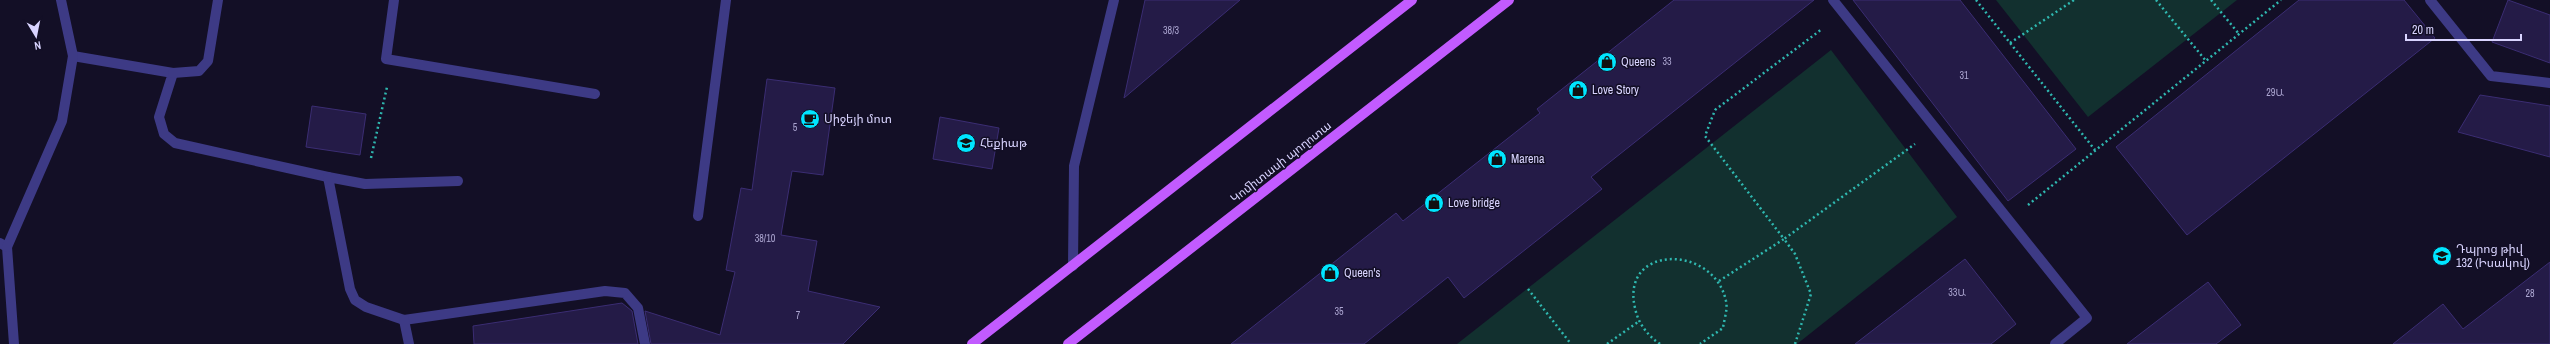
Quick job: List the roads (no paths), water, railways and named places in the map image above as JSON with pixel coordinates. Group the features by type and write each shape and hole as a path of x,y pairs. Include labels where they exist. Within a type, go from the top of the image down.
{"main road":[{"path":"972,344 1412,0"},
{"name":"Կոմիտասի պողոտա","path":"1068,344 1509,0"}],"street":[{"path":"14,344 3,246 62,121 73,56 61,0"},
{"path":"73,56 173,73 199,71 208,61 218,0"},
{"path":"394,0 386,59 595,94"},
{"path":"698,216 726,0"},
{"path":"1073,266 1074,166 1114,0"},
{"path":"1833,0 2087,318 2054,344"},
{"path":"2430,0 2491,76 2550,83"},
{"path":"173,73 159,117 164,134 175,143 365,184 458,181"},
{"path":"328,177 350,289 356,300 366,307 404,320 605,291 625,293 638,308 645,344"},
{"path":"404,320 409,344"}],"place":[{"name":"Queens","path":"1607,62"},
{"name":"Love Story","path":"1578,90"},
{"name":"Սիջեյի մոտ","path":"810,119"},
{"name":"Հեքիաթ","path":"966,143"},
{"name":"Marena","path":"1497,159"},
{"name":"Love bridge","path":"1434,203"},
{"name":"Դպրոց թիվ 132 (Իսակով)","path":"2442,256"},
{"name":"Queen's","path":"1330,273"}]}
